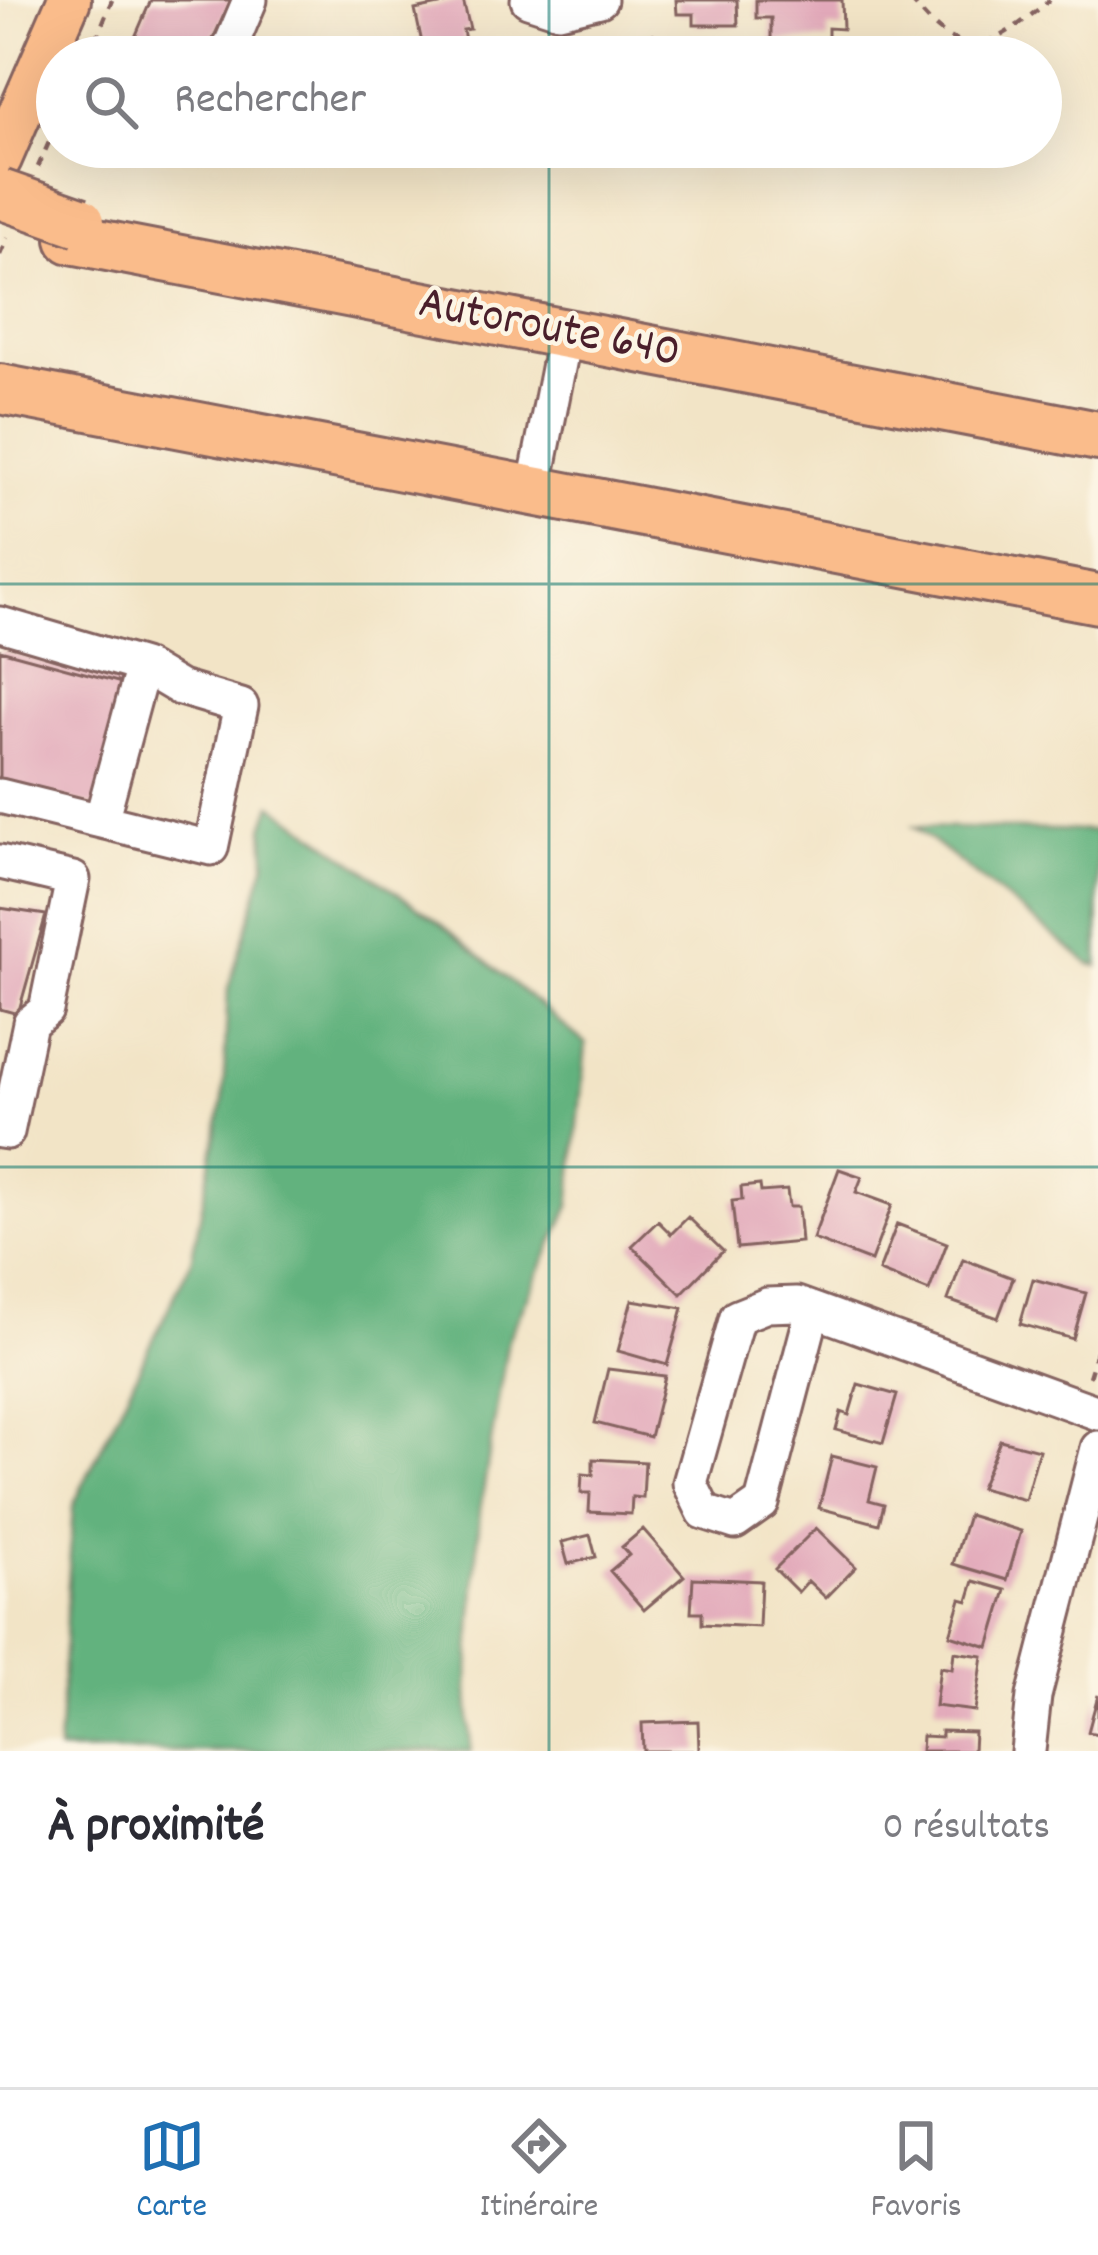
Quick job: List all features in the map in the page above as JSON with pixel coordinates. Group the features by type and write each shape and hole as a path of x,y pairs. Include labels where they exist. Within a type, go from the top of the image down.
{"highway":[{"path":"0,194 76,230"},
{"path":"0,225 76,230"},
{"name":"Autoroute 640","path":"76,230 199,262 1098,436"},
{"path":"7,390 1098,598"}],"main road":[{"path":"49,36 69,0"},
{"path":"0,159 10,108 36,60"}],"street":[{"path":"235,36 250,0"},
{"path":"528,0 559,10 600,0"},
{"path":"533,490 565,333"},
{"path":"0,624 142,666 180,688 241,706 212,848 0,796"},
{"path":"101,821 142,666"},
{"path":"0,862 73,879 46,1010 30,1023 7,1132 0,1131"},
{"path":"813,1310 762,1503 735,1522 704,1512 690,1483 736,1317 766,1305 813,1310 1098,1413"},
{"path":"1028,1751 1034,1696 1098,1448"}],"path":[{"path":"97,36 112,0"},
{"path":"910,0 942,36"},
{"path":"1003,36 1050,0"}],"green space":[{"path":"272,804 440,923 586,1044 570,1206 508,1339 480,1510 468,1688 471,1751 58,1751 73,1506 191,1261 223,1100 228,989 266,862 264,827"},
{"path":"914,827 1098,831 1098,966 1090,964"}],"building":[{"path":"151,0 231,0 214,36 136,36"},
{"path":"463,0 470,29 463,30 464,36 421,36 415,10"},
{"path":"676,0 737,0 738,25 694,25 694,14 677,14"},
{"path":"756,0 842,0 843,29 828,28 828,36 771,36 771,18 756,18"},
{"path":"0,650 129,685 95,807 0,781"},
{"path":"0,908 46,915 18,1014 0,1009"},
{"path":"839,1169 862,1177 856,1192 892,1205 871,1261 813,1239"},
{"path":"760,1185 761,1192 787,1190 789,1207 798,1207 801,1242 737,1248 732,1201 742,1200 741,1187"},
{"path":"688,1217 723,1251 681,1294 632,1246 658,1221 671,1234"},
{"path":"897,1224 947,1243 929,1291 879,1271"},
{"path":"963,1259 1013,1278 998,1318 948,1300"},
{"path":"1033,1279 1086,1293 1073,1339 1020,1324"},
{"path":"632,1300 683,1308 667,1365 618,1351"},
{"path":"608,1369 665,1376 650,1437 595,1423"},
{"path":"858,1384 897,1395 883,1443 836,1430 841,1412 849,1415"},
{"path":"1000,1440 1039,1450 1025,1500 980,1488"},
{"path":"832,1456 877,1467 869,1500 884,1504 879,1524 819,1508"},
{"path":"593,1459 645,1462 643,1498 632,1497 631,1514 589,1512 590,1493 581,1493 582,1474 593,1475"},
{"path":"968,1515 1021,1531 1007,1580 953,1564"},
{"path":"816,1528 856,1567 826,1598 808,1581 798,1592 775,1569"},
{"path":"643,1529 684,1576 644,1610 610,1571 629,1555 622,1547"},
{"path":"590,1535 596,1557 568,1564 562,1542"},
{"path":"693,1578 761,1581 759,1627 702,1624 702,1612 691,1612"},
{"path":"974,1581 1006,1590 989,1647 950,1635 961,1599 968,1601"},
{"path":"954,1652 983,1656 975,1711 935,1706 940,1667 952,1669"},
{"path":"1098,1695 1098,1734 1088,1732"},
{"path":"698,1721 699,1751 643,1751 642,1723"},
{"path":"941,1731 974,1732 973,1751 921,1751 922,1736 941,1737"}]}
